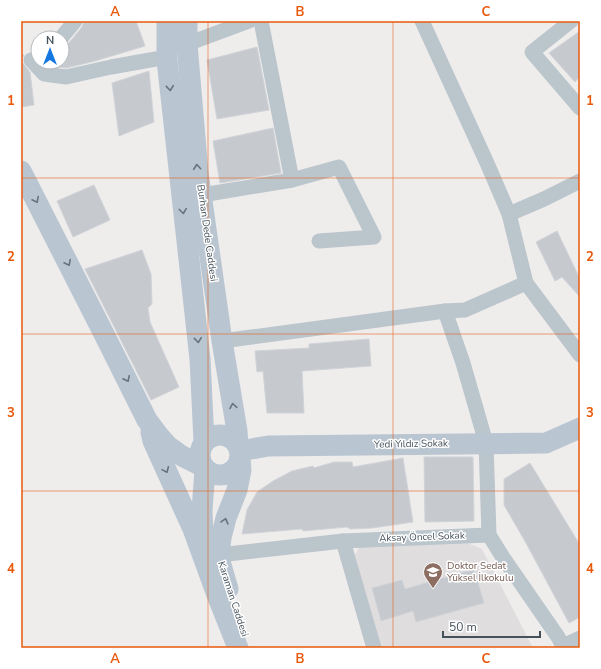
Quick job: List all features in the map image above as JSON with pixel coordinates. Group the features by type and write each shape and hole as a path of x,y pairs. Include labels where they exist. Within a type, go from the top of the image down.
{"main road":[{"name":"Burhan Dede Caddesi","path":"167,21 167,57 200,359 204,442"},
{"name":"Burhan Dede Caddesi","path":"187,21 187,44 198,173 239,451"},
{"path":"21,171 147,420 159,436 168,446 182,456 216,476 229,474 235,470 238,464 239,451 233,440 227,436 220,435 209,438 204,442 199,453 203,468"},
{"name":"Karaman Caddesi","path":"147,420 153,441 193,529 212,558 238,648"},
{"name":"Yedi Yıldız Sokak","path":"239,451 268,446 546,442 578,434"},
{"name":"Karaman Caddesi","path":"212,558 221,538 226,518 237,490 241,470 239,451"},
{"name":"Karaman Caddesi","path":"203,468 203,548 221,565 250,648"}],"street":[{"path":"67,30 74,21"},
{"path":"187,44 249,21"},
{"path":"261,21 292,180"},
{"path":"422,21 487,163 508,214 526,283 580,355"},
{"path":"571,21 532,52 580,108"},
{"path":"40,70 44,74 66,77 167,57"},
{"path":"202,195 292,180 339,167 374,237 319,241"},
{"path":"508,214 544,199 580,181"},
{"path":"222,341 445,311 465,310 526,283"},
{"path":"445,311 463,363 486,443 489,534 502,556 564,647 580,638"},
{"name":"Aksay Öncel Sokak","path":"212,558 343,540 489,534"},
{"path":"343,540 374,648"}],"shaded area":[{"name":"Doktor Sedat Yüksel İlkokulu","path":"467,543 482,549 533,648 378,648 355,555 359,547"}],"building":[{"path":"84,21 136,21 145,46 70,67 70,42 82,27"},
{"path":"580,31 580,76 575,82 549,53"},
{"path":"257,47 269,110 217,119 207,60"},
{"path":"21,55 24,55 22,62 30,72 34,105 21,107"},
{"path":"149,71 154,122 119,136 112,83"},
{"path":"273,128 281,173 220,183 213,141"},
{"path":"94,185 110,220 73,237 57,201"},
{"path":"557,231 580,279 580,297 562,277 555,281 536,242"},
{"path":"142,250 151,274 152,304 148,308 150,322 179,387 151,400 85,269"},
{"path":"369,339 371,366 302,371 304,413 267,413 263,371 257,372 255,351 309,348 309,344"},
{"path":"424,457 473,457 474,521 425,522"},
{"path":"403,458 413,522 372,528 350,529 347,527 303,531 302,529 242,534 247,510 257,492 273,481 292,471 313,466 314,468 334,462 352,462 353,467"},
{"path":"530,463 580,545 580,617 569,623 504,505 504,479"},
{"path":"474,569 484,603 416,622 413,611 381,621 372,588 402,580 405,589"}],"place":[{"name":"Doktor Sedat Yüksel İlkokulu","path":"433,589"}]}
